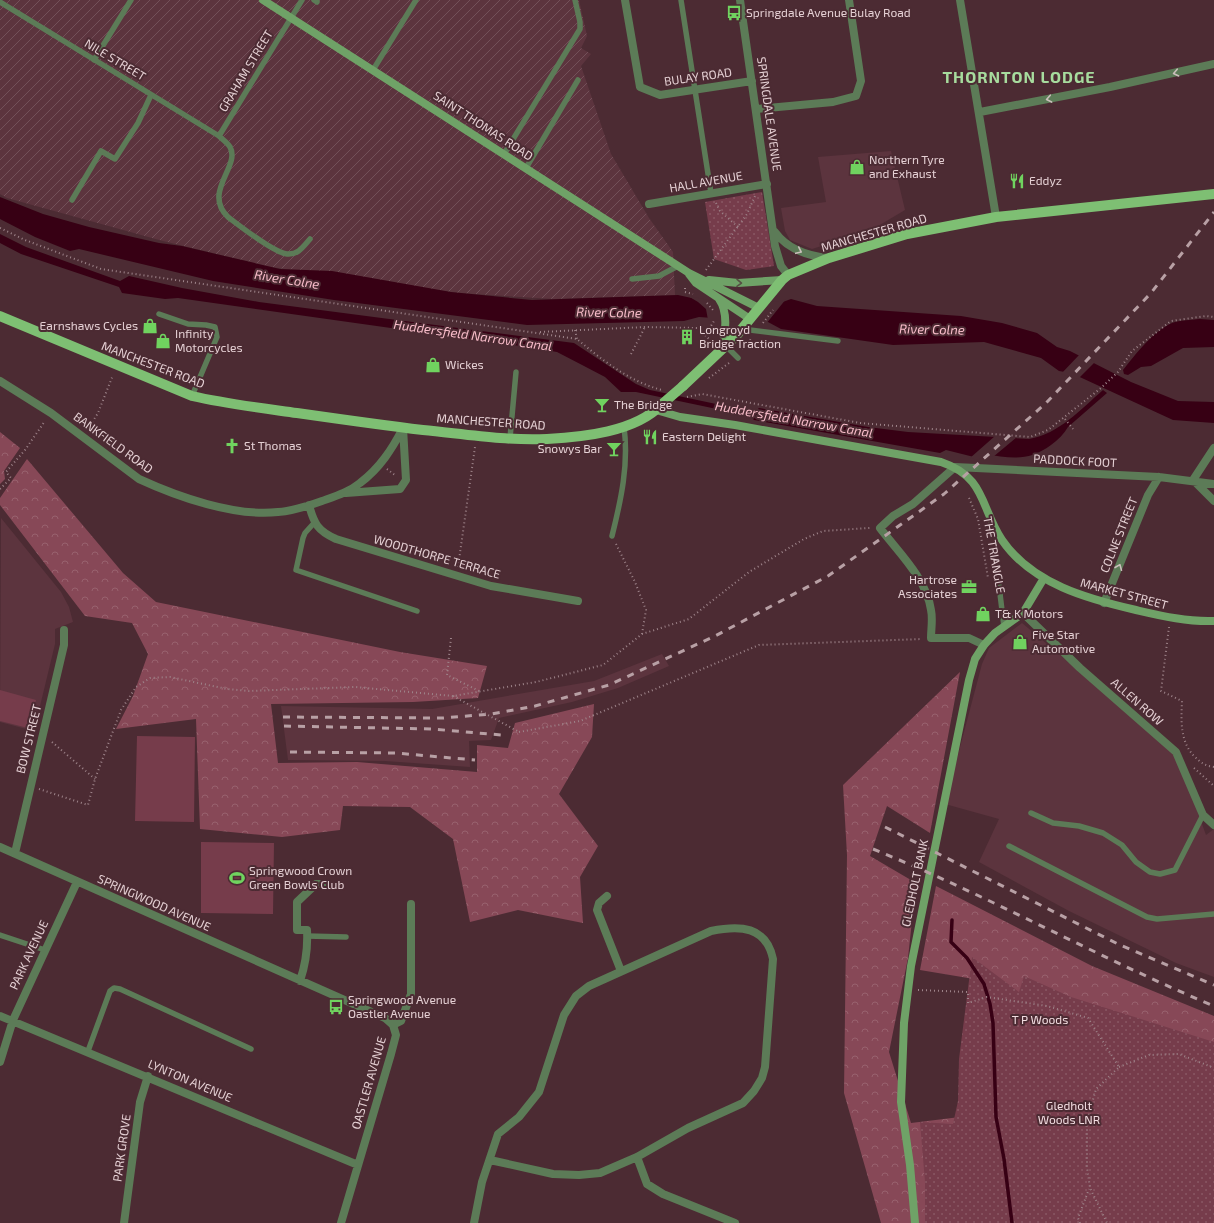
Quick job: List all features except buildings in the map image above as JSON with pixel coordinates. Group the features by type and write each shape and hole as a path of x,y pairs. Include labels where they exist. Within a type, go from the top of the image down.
{"main road":[{"name":"MANCHESTER ROAD","path":"0,316 116,366 192,396 224,403 403,428 476,436 546,439 572,438 624,427 658,408 723,349 785,278 829,258 907,234 996,217 1214,194"}],"street":[{"name":"SAINT THOMAS ROAD","path":"263,0 689,273 740,297 759,308"},
{"name":"BULAY ROAD","path":"625,0 640,87 660,95 752,81"},
{"name":"SPRINGDALE AVENUE","path":"740,0 775,232 775,246 785,278"},
{"path":"757,109 833,102 856,96 861,81 849,0"},
{"path":"962,0 996,217"},
{"path":"980,112 1110,87 1214,64"},
{"name":"HALL AVENUE","path":"649,204 767,184"},
{"path":"775,232 782,242 794,249 807,255 829,258"},
{"name":"SAINT THOMAS ROAD","path":"689,273 696,283 717,296 746,324"},
{"path":"700,278 738,284 785,278"},
{"path":"717,296 722,304 725,324 723,349"},
{"name":"BANKFIELD ROAD","path":"0,381 51,413 139,479 190,498 224,508 252,512 278,512 309,505 344,493 360,484 381,463 390,452 403,428"},
{"path":"658,408 680,418 734,425 941,462 956,467"},
{"path":"344,493 400,489 406,480 403,428"},
{"path":"1214,448 1193,480 1214,501"},
{"path":"956,467 913,504 893,516 880,528 920,580 926,591 931,610 931,638 970,638 984,645"},
{"name":"PADDOCK FOOT","path":"956,467 1159,477 1193,480 1214,484"},
{"name":"MARKET STREET","path":"956,467 970,478 981,494 993,524 1002,540 1018,559 1044,578 1073,593 1104,603 1170,618 1214,621"},
{"name":"COLNE STREET","path":"1104,603 1148,496 1159,477"},
{"path":"309,505 314,523"},
{"name":"WOODTHORPE TERRACE","path":"314,523 325,534 336,540 457,577 506,589 578,601"},
{"name":"GLEDHOLT BANK","path":"915,1223 901,1102 904,1022 911,966 969,680 976,659 984,645 1004,627 1023,613 1044,578"},
{"name":"ALLEN ROW","path":"1023,613 1080,668 1176,752 1203,815 1214,825"},
{"name":"BOW STREET","path":"15,853 64,645 64,630"},
{"name":"SPRINGWOOD AVENUE","path":"0,846 77,882 385,1018 393,1025"},
{"name":"PARK AVENUE","path":"0,1062 13,1020 77,882"},
{"path":"300,981 306,964 307,930 297,930 297,902 316,884 326,884"},
{"path":"607,896 599,903 597,910 621,971"},
{"name":"OASTLER AVENUE","path":"340,1223 391,1054 396,1035 393,1025 401,1021 411,994 411,904"},
{"path":"474,1223 482,1182 498,1134 519,1117 539,1092 564,1015 576,996 589,986 711,931 731,927 744,928 763,938 770,946 773,959 765,1067 762,1078 754,1091 743,1103 688,1128 637,1157 600,1173 579,1175 553,1174 490,1160"},
{"name":"LYNTON AVENUE","path":"0,1016 88,1051 358,1165"},
{"name":"PARK GROVE","path":"124,1223 140,1102 148,1076"},
{"path":"637,1157 647,1184 663,1194 735,1223"}],"lane":[{"path":"94,60 131,0"},
{"name":"GRAHAM STREET","path":"219,136 302,0"},
{"path":"373,70 416,0"},
{"path":"504,154 580,28 575,0"},
{"path":"681,0 711,193"},
{"name":"NILE STREET","path":"0,2 219,136"},
{"path":"526,168 578,80"},
{"path":"72,200 101,152 115,158 138,122 151,95"},
{"path":"219,136 230,147 232,155 220,189 219,202 222,212 275,250 286,254 301,250 310,239"},
{"path":"632,279 659,276 678,266"},
{"path":"159,314 188,324 206,324 215,327 217,337 192,396"},
{"path":"746,324 838,341"},
{"path":"723,349 738,358"},
{"path":"510,438 516,372"},
{"path":"612,536 626,470 626,442 624,427"},
{"path":"314,523 302,538 296,570 417,610"},
{"name":"THE TRIANGLE","path":"998,577 1004,627"},
{"path":"1031,813 1053,823 1080,826 1103,833 1122,845 1136,862 1150,872 1160,874 1174,870 1203,815"},
{"path":"1009,846 1147,917 1158,919 1214,914"},
{"path":"0,934 45,950"},
{"path":"307,936 346,936"},
{"path":"88,1051 110,991 114,988 120,989 252,1049"}],"path":[{"path":"700,278 747,214 758,185"},
{"path":"711,193 720,211 738,227"},
{"path":"0,228 25,240 101,269 130,272 423,318 535,332 577,339 599,357 632,379"},
{"path":"706,270 711,271"},
{"path":"685,288 685,292 698,296"},
{"path":"761,326 772,312"},
{"path":"726,399 860,423 1030,437 1048,430 1101,388 1118,372 1132,351 1171,321 1206,316 1214,317"},
{"path":"706,336 714,323"},
{"path":"535,332 645,327 698,328 723,349"},
{"path":"631,354 645,327"},
{"path":"575,330 577,339"},
{"path":"83,437 98,413 116,366"},
{"path":"0,490 11,478 6,472 25,450 51,413"},
{"path":"1065,419 1073,429"},
{"path":"457,577 476,436"},
{"path":"381,463 404,484"},
{"name":"THE TRIANGLE","path":"975,486 967,493 978,519 989,584"},
{"path":"30,787 88,805 95,779 121,710 136,687 150,678 170,677 227,689 250,691 355,686 453,696 536,682 603,665 642,634 689,619 749,572 804,539 823,531 880,528"},
{"path":"612,536 635,582 646,610 642,634"},
{"path":"1170,618 1161,691 1182,701 1181,722 1188,750 1207,766 1214,767"},
{"path":"451,638 447,676 480,692"},
{"path":"453,696 519,732 578,721 759,645 931,638"},
{"path":"43,734 95,779"},
{"path":"908,990 968,992 968,1003 987,997 1047,1006 1088,1018 1119,1067"},
{"path":"1107,1223 1090,1188 1087,1167 1087,1121 1096,1089 1119,1067 1149,1055 1179,1054 1214,1068"},
{"path":"1080,1223 1078,1218 1090,1188"}],"shaded area":[{"path":"0,0 579,0 587,36 581,48 591,54 581,66 611,154 649,218 673,252 675,295 554,299 458,293 271,267 163,241 7,198 0,194"},
{"path":"891,151 905,210 878,226 878,228 812,249 790,240 785,231 781,208 826,202 818,157"},
{"path":"1,518 61,592 69,607 73,622 55,629 55,644 34,731 0,722"},
{"path":"1022,623 1176,752 1206,835 1214,829 1214,977 1176,963 1069,911 979,862 999,819 945,804 982,664 989,648"},
{"path":"662,654 669,666 618,688 572,702 499,718 491,740 469,741 470,767 385,761 288,760 281,706 432,709 594,681"}],"green space":[{"path":"762,192 774,266 746,270 714,259 705,202"},
{"path":"0,432 20,448 4,471 5,479 0,484"},
{"path":"27,459 123,573 156,602 400,652 487,666 478,698 413,702 271,704 278,763 357,762 477,772 477,745 508,748 515,723 594,704 592,737 559,794 598,846 580,877 583,923 518,910 470,922 453,839 410,807 343,806 340,830 282,837 200,829 196,719 116,729 133,696 148,654 132,623 85,616 0,505 0,498"},
{"name":"T P Woods","path":"960,672 930,833 887,806 870,856 916,883 908,958 889,1052 911,1123 960,1117 974,979 920,970 936,886 1092,966 1214,1016 1214,1047 1100,1223 881,1223 844,1093 847,855 843,785"},
{"path":"0,690 36,700 28,728 0,721"},
{"path":"137,736 195,737 194,822 135,821"},
{"name":"Springwood Crown Green Bowls Club","path":"201,842 274,843 273,914 201,913"},
{"name":"Gledholt Woods LNR","path":"972,957 1019,992 1024,976 1071,997 1214,1042 1214,1223 925,1223 925,1182 920,1122 953,1124 958,1101 959,1059"}],"water":[{"name":"River Colne","path":"0,197 43,214 89,227 159,243 182,246 280,269 332,271 451,292 532,300 678,295 723,305 780,303 791,299 817,306 961,316 1002,323 1037,333 1057,347 1070,351 1131,382 1178,401 1214,402 1214,423 1173,420 1071,373 1059,371 1041,358 984,342 893,345 781,329 768,322 699,317 684,321 527,325 334,300 213,281 79,249 70,251 35,237 0,219"},
{"name":"Huddersfield Narrow Canal","path":"0,234 26,247 120,281 129,276 182,288 259,302 574,343 636,384 650,390 754,412 759,408 868,427 908,432 1029,439 1050,432 1078,413 1103,390 1107,393 1068,427 1056,441 1035,454 1019,457 1003,457 984,454 978,458 946,450 940,453 754,420 750,416 636,392 621,392 605,377 557,352 178,298 165,299 122,293 119,287 21,254 0,243"},
{"path":"1200,319 1214,320 1214,347 1183,348 1151,366 1141,367 1128,375 1124,374 1123,370 1133,357 1158,332 1175,322"}],"pier":[{"path":"688,296 724,303 780,301 786,299 766,324 708,320 706,309"},
{"path":"1080,354 1095,362 1078,379 1061,374"},
{"path":"995,436 1017,437 993,457 984,456 978,460 970,458"}],"waterway":[{"path":"952,920 951,942 967,958 984,984 990,1004 993,1023 996,1117 1004,1159 1012,1223"}],"railway":[{"path":"283,717 443,718 491,714 535,706 609,685 715,636 828,576 944,494 1046,403 1151,293 1214,212"},
{"path":"284,726 432,729 501,735"},
{"path":"290,752 395,753 475,760"},
{"path":"885,827 1118,944 1214,985"},
{"path":"873,849 916,867 1129,968 1214,1006"}],"place":[{"name":"Springdale Avenue Bulay Road","path":"734,13"},
{"name":"Northern Tyre and Exhaust","path":"857,167"},
{"name":"Eddyz","path":"1017,181"},
{"name":"Earnshaws Cycles","path":"150,326"},
{"name":"Longroyd Bridge Traction","path":"687,337"},
{"name":"Infinity Motorcycles","path":"163,341"},
{"name":"Wickes","path":"433,365"},
{"name":"The Bridge","path":"602,405"},
{"name":"Eastern Delight","path":"650,437"},
{"name":"St Thomas","path":"232,446"},
{"name":"Snowys Bar","path":"614,449"},
{"name":"Hartrose Associates","path":"969,587"},
{"name":"T& K Motors","path":"983,614"},
{"name":"Five Star Automotive","path":"1020,642"},
{"name":"Springwood Crown Green Bowls Club","path":"237,878"},
{"name":"Springwood Avenue Oastler Avenue","path":"336,1007"}],"district":[{"name":"THORNTON LODGE","path":"1019,77"}]}
